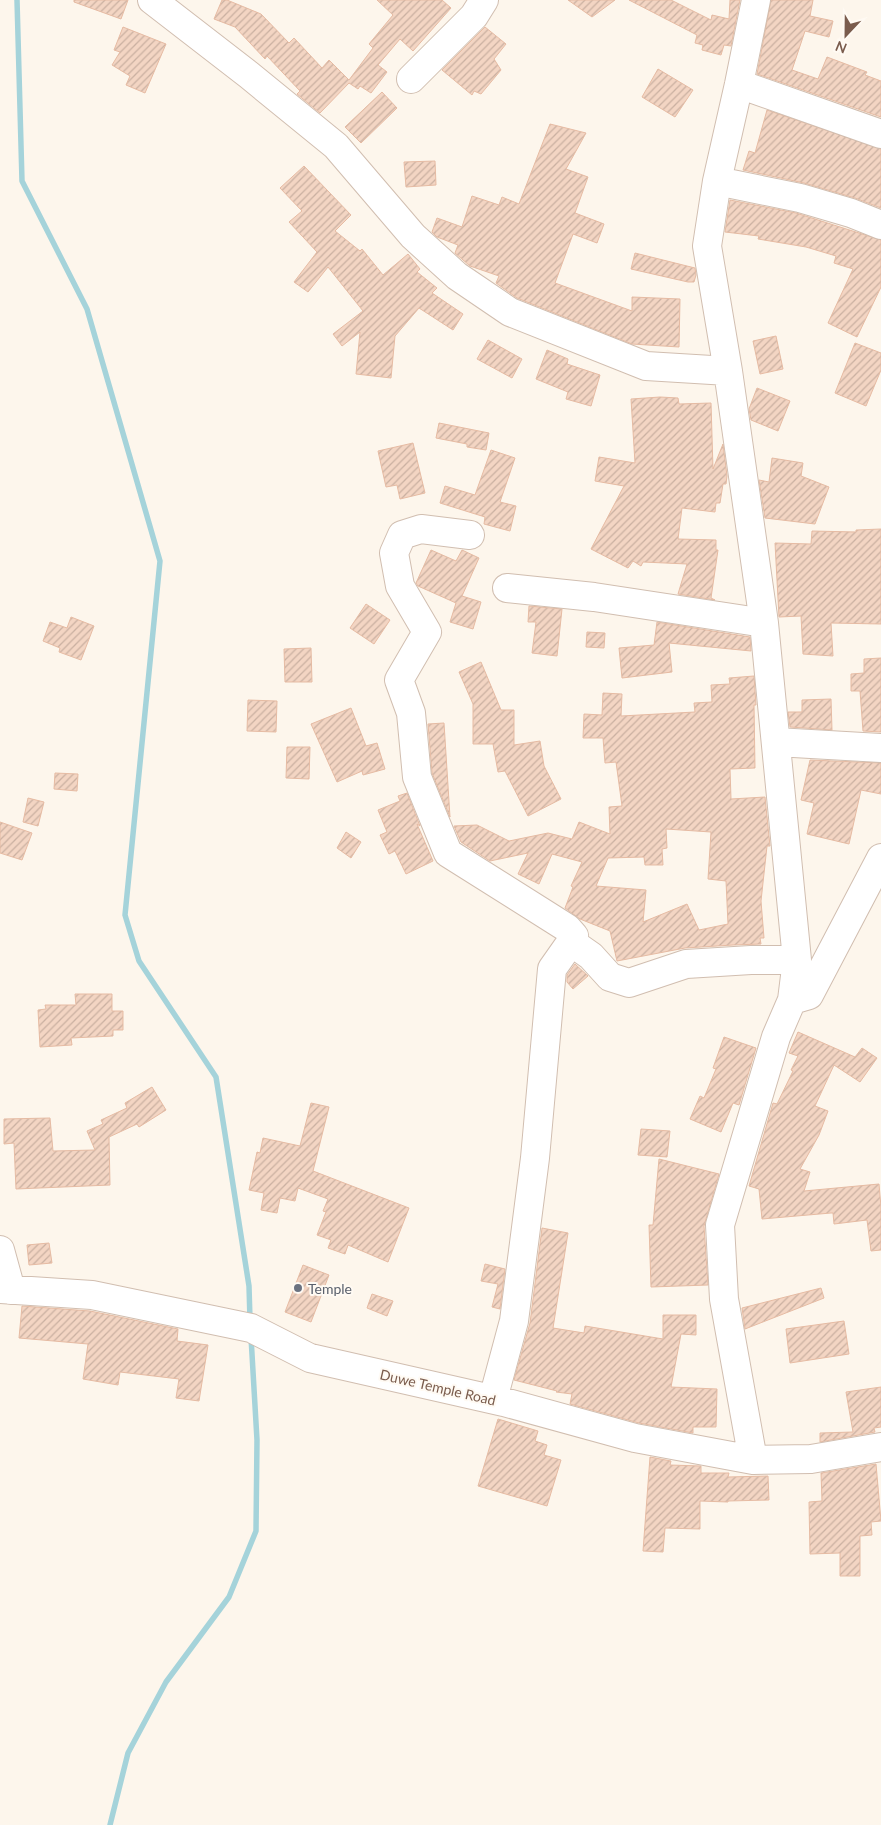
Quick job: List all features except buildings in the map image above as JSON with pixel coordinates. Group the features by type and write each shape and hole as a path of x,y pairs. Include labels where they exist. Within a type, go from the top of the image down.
{"street":[{"path":"152,0 249,75 336,146 412,236 457,276 510,312 646,366 728,371"},
{"path":"753,1460 724,1299 720,1225 776,1037 792,1000 798,960 764,623 728,371 707,246 717,181 756,0"},
{"path":"411,79 473,5"},
{"path":"739,84 881,134"},
{"path":"717,181 800,198 851,213 881,225"},
{"path":"470,535 421,529 402,535 394,553 400,586 427,632 399,680 411,713 417,778 448,853 567,928 574,936 552,969 535,1158 514,1321 493,1399"},
{"path":"507,588 594,597 764,623"},
{"path":"776,742 881,748"},
{"path":"792,1000 809,995 881,858"},
{"path":"571,942 591,956 610,977 629,983 686,964 751,960 798,960"},
{"path":"0,1250 6,1290"},
{"name":"Duwe Temple Road","path":"6,1290 92,1295 251,1328 310,1358 493,1399 634,1438 753,1460 811,1459 881,1447"}],"waterway":[{"path":"17,0 22,181 87,309 160,561 125,915 139,961 216,1077 249,1286 250,1320"},
{"path":"110,1825 128,1753 166,1682 229,1597 256,1531 257,1440 251,1337"}],"place":[{"name":"Temple","path":"298,1288"}]}
